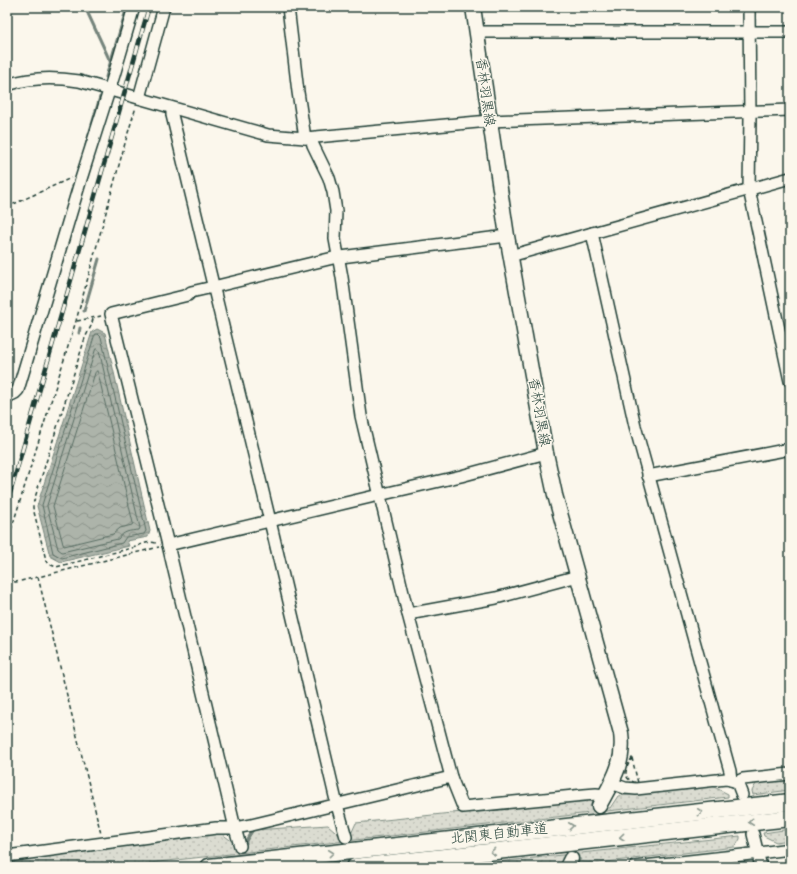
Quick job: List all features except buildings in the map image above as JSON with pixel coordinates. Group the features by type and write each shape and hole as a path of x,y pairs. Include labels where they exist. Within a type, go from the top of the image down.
{"highway":[{"name":"北関東自動車道","path":"209,867 790,802"},
{"name":"北関東自動車道","path":"355,867 790,818"}],"main road":[{"name":"香林羽黒線","path":"473,7 510,256 546,454 555,495 621,733 622,756 618,771 605,795"}],"street":[{"path":"7,397 18,390 134,7"},
{"path":"139,98 164,7"},
{"path":"288,7 298,92 308,138 329,178 333,192 336,211 335,239 342,277 361,416 408,614 451,777 462,807 584,795 605,795 625,788 636,789 712,780 734,781 790,774"},
{"path":"463,7 473,7"},
{"path":"750,7 749,189 790,381"},
{"path":"476,33 790,32"},
{"path":"7,85 28,80 49,78 79,81 268,135 308,138 489,121 790,110"},
{"path":"172,108 172,115 213,287 337,805 346,837"},
{"path":"510,256 790,178"},
{"path":"592,233 635,426 648,476 730,771 742,795"},
{"path":"240,846 168,545 110,314 188,295 191,292 339,257 507,236"},
{"path":"648,476 790,449"},
{"path":"168,545 461,476 546,454"},
{"path":"408,614 496,598 578,576"},
{"path":"7,856 216,828 235,828 451,777"},
{"path":"753,834 761,867"},
{"path":"635,867 790,849"}],"path":[{"path":"7,543 76,321 127,136 139,98"},
{"path":"7,207 74,177 81,179"},
{"path":"76,321 110,314"},
{"path":"93,318 85,338 33,504 46,560 49,564 56,567 136,547 140,544 153,542 168,545"},
{"path":"7,581 16,582 168,545"},
{"path":"38,577 103,843"},
{"path":"632,758 636,772 638,783 630,781 626,773 627,766 632,758"}],"shaded area":[{"path":"790,778 790,790 753,795 752,791 757,782"},
{"path":"712,786 728,794 728,797 114,867 7,867 7,861 66,852 221,833 234,843 235,846 247,844 247,841 254,830 328,825 342,837 350,836 356,823 586,799 595,803 594,806 610,808 618,796"},
{"path":"790,829 790,840 776,842 764,836 763,833"},
{"path":"740,836 740,839 735,847 598,863 579,862 581,859 565,858 555,867 450,867"}],"water":[{"path":"97,329 105,333 150,531 148,537 127,541 129,546 61,562 50,556 37,506 92,332"}],"waterway":[{"path":"85,7 110,61"},
{"path":"106,77 127,7"},
{"path":"86,145 100,97"},
{"path":"84,311 99,259"},
{"path":"79,333 80,328"},
{"path":"245,844 253,829"}],"tunnel":[{"path":"571,859 599,806"}],"railway":[{"path":"7,504 149,7"}]}
